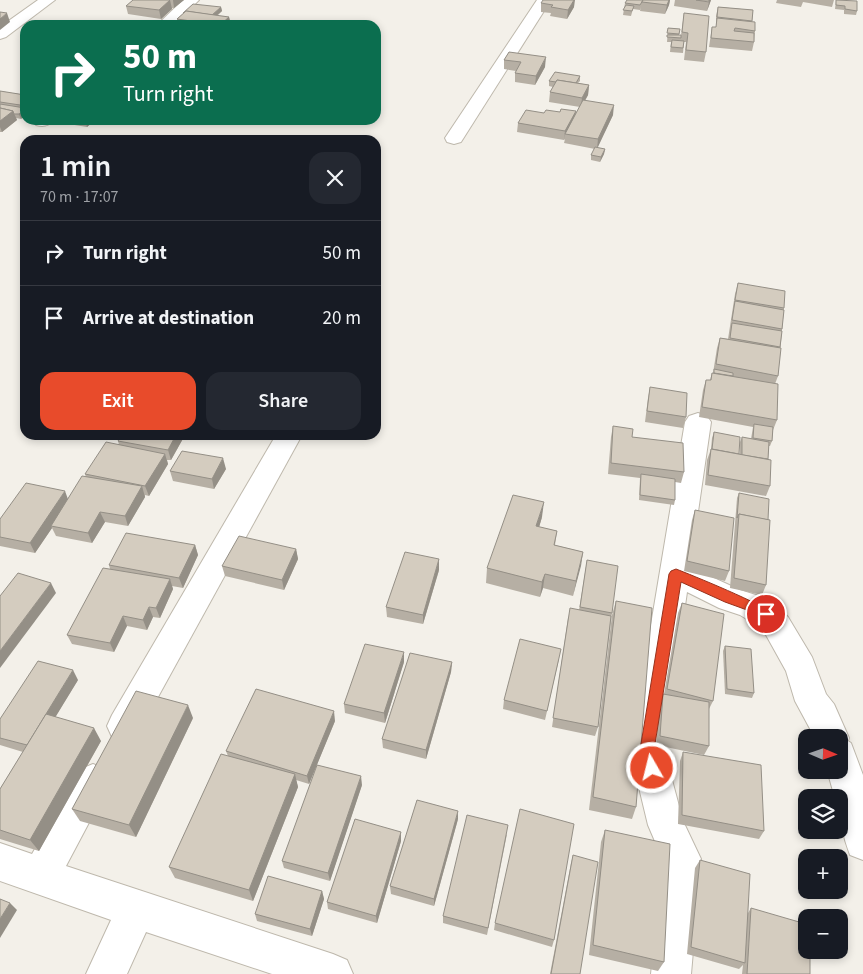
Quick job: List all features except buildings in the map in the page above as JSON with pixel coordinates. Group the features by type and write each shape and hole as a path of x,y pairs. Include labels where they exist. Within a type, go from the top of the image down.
{"street":[{"path":"0,34 48,0"},
{"path":"170,20 192,0"},
{"path":"454,138 544,0"},
{"path":"671,974 682,859 666,825 647,750 676,574 698,422"},
{"path":"40,876 286,440"},
{"path":"676,574 766,614 776,626 801,667 812,701 822,715 828,729"},
{"path":"847,779 860,817 863,842"},
{"path":"0,862 308,970"},
{"path":"106,974 136,910"}],"route":[{"path":"652,768 647,750 676,574 766,614"}]}
